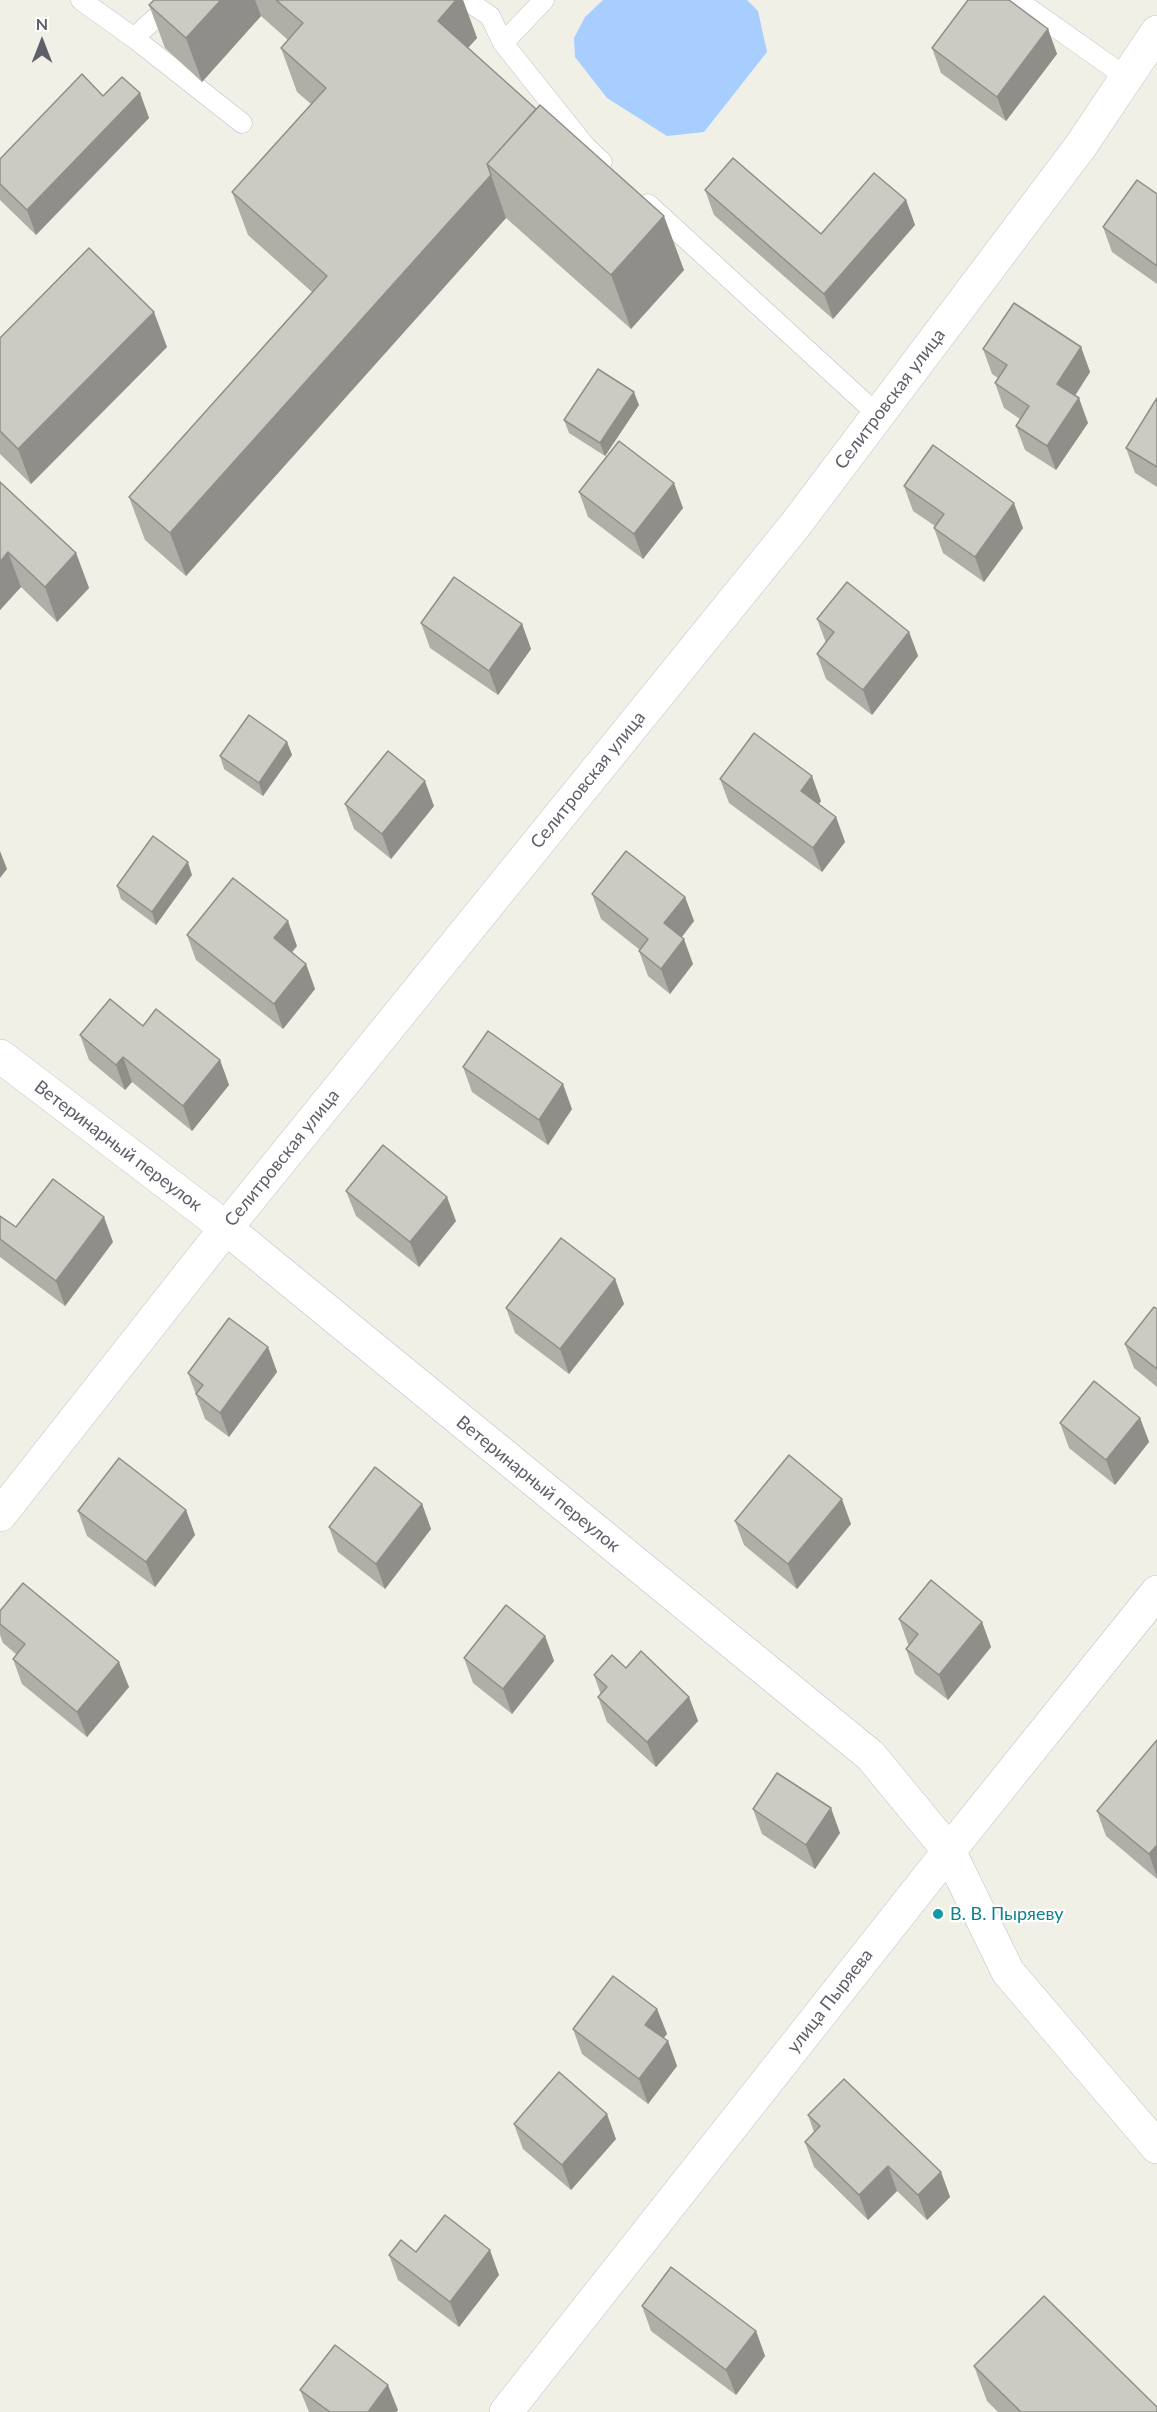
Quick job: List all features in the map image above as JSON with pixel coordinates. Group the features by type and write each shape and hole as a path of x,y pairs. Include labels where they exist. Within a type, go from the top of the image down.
{"street":[{"name":"Селитровская улица","path":"0,1515 226,1228 796,524 1080,147 1157,32"},
{"name":"Ветеринарный переулок","path":"0,1056 226,1228 871,1756 949,1851 1008,1972 1157,2147"},
{"name":"улица Пыряева","path":"506,2412 949,1851 1157,1592"}],"lane":[{"path":"81,0 134,38 242,123"},
{"path":"134,38 175,0"},
{"path":"466,0 490,16 503,43 585,146 619,178"},
{"path":"503,43 544,0"},
{"path":"1017,0 1126,77"},
{"path":"637,194 878,415"}],"water":[{"path":"603,0 747,0 758,11 767,52 704,132 667,136 607,98 575,57 574,38 585,17"}],"building":[{"path":"154,0 221,0 186,38 149,5"},
{"path":"276,0 456,0 438,21 536,109 487,164 491,175 170,533 129,497 327,276 232,192 326,88 281,48 303,23"},
{"path":"968,0 1009,0 1048,29 997,97 932,48"},
{"path":"82,74 103,96 122,77 140,93 27,210 0,184 0,159"},
{"path":"540,105 664,216 611,275 487,164"},
{"path":"733,158 821,234 874,173 906,200 824,294 705,190"},
{"path":"1137,180 1157,194 1157,266 1103,227"},
{"path":"89,248 154,312 18,449 0,431 0,338"},
{"path":"1014,303 1081,347 1057,384 1079,398 1047,446 1016,426 1029,406 995,383 1007,365 983,349"},
{"path":"598,369 634,392 600,443 564,420"},
{"path":"1157,398 1157,467 1126,448"},
{"path":"619,441 674,483 634,534 579,492"},
{"path":"933,445 1014,503 975,557 934,528 944,514 904,486"},
{"path":"0,482 76,553 45,587 8,552 0,562"},
{"path":"454,577 522,624 489,671 421,623"},
{"path":"847,582 909,632 863,690 817,654 834,632 817,619"},
{"path":"249,715 287,742 259,783 220,756"},
{"path":"754,733 812,776 801,791 836,817 813,848 720,779"},
{"path":"388,751 425,781 382,834 345,804"},
{"path":"153,836 188,862 152,912 117,886"},
{"path":"626,851 685,897 664,923 684,939 661,969 639,951 648,939 592,894"},
{"path":"233,878 288,921 274,938 306,964 274,1004 187,935"},
{"path":"110,999 143,1026 156,1009 220,1060 183,1106 123,1057 116,1065 80,1035"},
{"path":"488,1031 563,1084 539,1120 463,1067"},
{"path":"383,1145 447,1197 410,1242 346,1191"},
{"path":"53,1179 104,1217 56,1281 0,1239 0,1216 16,1227"},
{"path":"561,1238 615,1279 560,1349 506,1308"},
{"path":"1154,1307 1157,1309 1157,1369 1125,1344"},
{"path":"229,1318 268,1347 220,1413 196,1394 203,1385 188,1373"},
{"path":"1094,1381 1140,1418 1106,1460 1060,1423"},
{"path":"789,1455 842,1499 788,1564 735,1521"},
{"path":"119,1458 186,1510 146,1562 78,1511"},
{"path":"375,1467 422,1504 376,1564 329,1527"},
{"path":"931,1580 982,1622 939,1675 906,1649 918,1634 899,1619"},
{"path":"23,1583 119,1662 77,1712 13,1659 25,1644 0,1624 0,1611"},
{"path":"506,1605 545,1636 503,1689 464,1658"},
{"path":"641,1651 689,1697 647,1742 598,1697 607,1687 594,1675 612,1655 626,1668"},
{"path":"1157,1740 1157,1845 1149,1854 1097,1811"},
{"path":"777,1773 831,1808 806,1845 753,1809"},
{"path":"613,1976 657,2009 645,2025 668,2041 639,2079 573,2029"},
{"path":"559,2072 607,2114 562,2165 514,2124"},
{"path":"844,2079 941,2172 918,2195 888,2166 859,2195 805,2142 820,2126 808,2115"},
{"path":"445,2215 490,2250 450,2302 389,2255 401,2240 416,2252"},
{"path":"671,2267 756,2331 726,2370 642,2306"},
{"path":"1044,2296 1157,2407 1157,2412 1021,2412 974,2366"},
{"path":"335,2345 388,2385 368,2412 330,2412 300,2390"}],"place":[{"name":"В. В. Пыряеву","path":"938,1914"}]}
